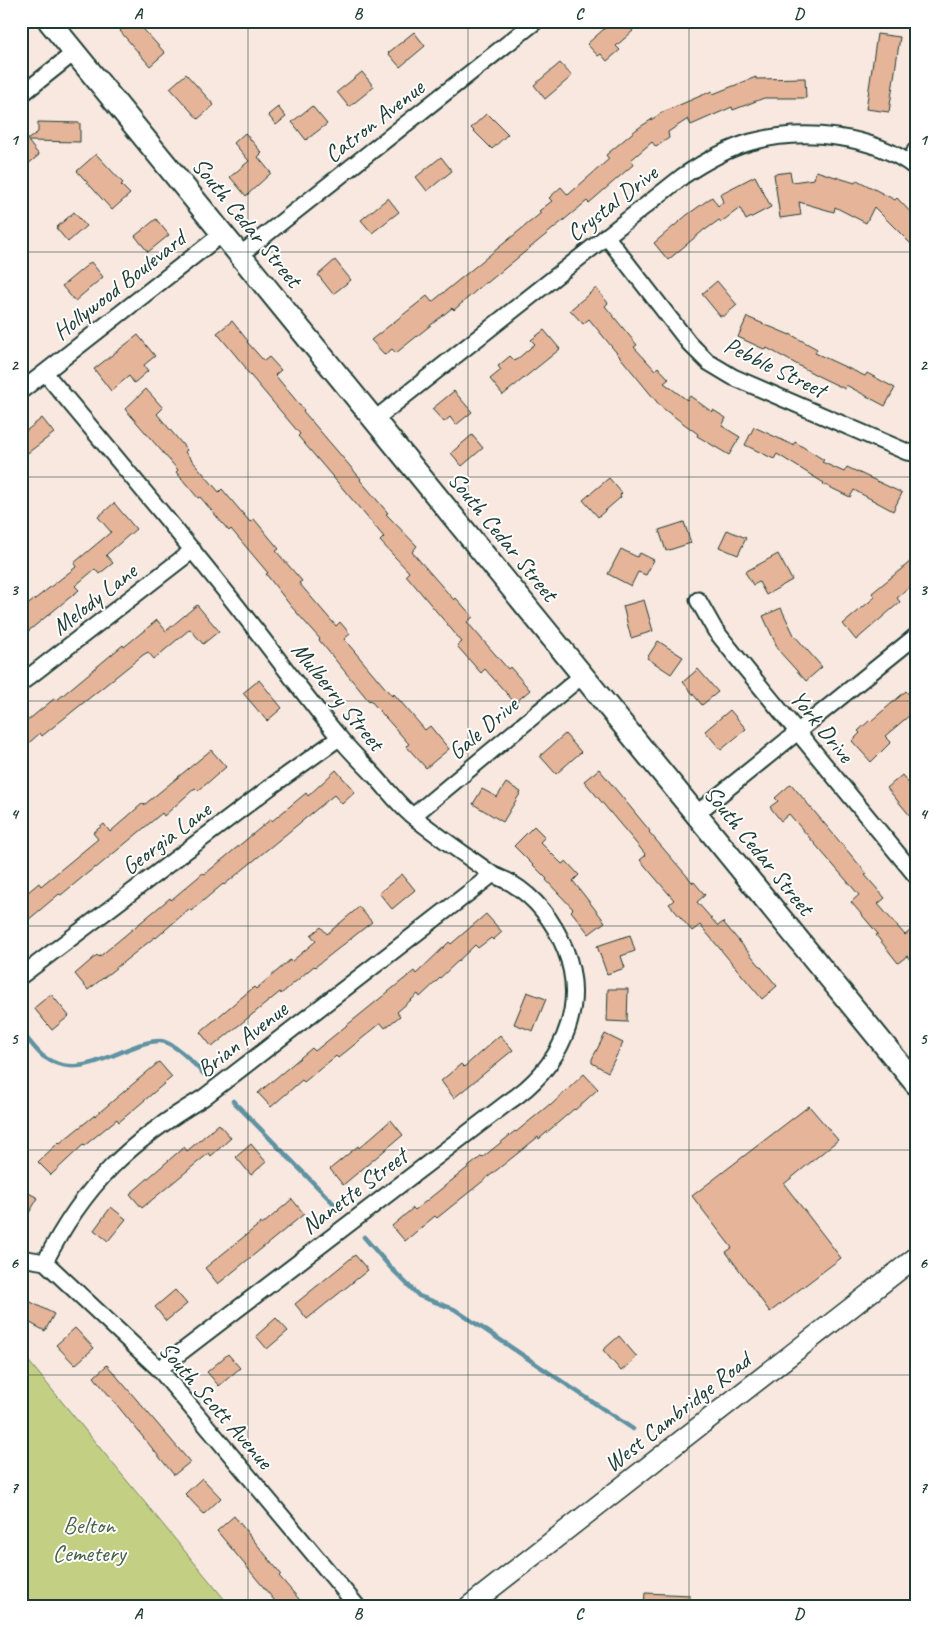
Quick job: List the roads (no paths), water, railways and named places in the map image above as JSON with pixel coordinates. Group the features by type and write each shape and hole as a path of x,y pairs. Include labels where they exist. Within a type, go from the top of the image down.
{"main road":[{"name":"South Cedar Street","path":"49,21 916,1084"}],"street":[{"name":"Catron Avenue","path":"240,255 536,21"},
{"path":"21,95 74,52"},
{"name":"Crystal Drive","path":"374,420 606,236 699,165 724,152 750,142 778,136 806,134 835,136 870,145 886,150 913,165"},
{"path":"913,165 916,149"},
{"name":"Hollywood Boulevard","path":"21,392 222,234"},
{"name":"Pebble Street","path":"606,236 689,343 708,362 733,377 907,452 916,453"},
{"name":"Mulberry Street","path":"44,373 194,550 339,738 413,816 493,874 510,882 528,895 543,911 557,931 566,951 571,972 573,997 570,1021 564,1038"},
{"name":"Melody Lane","path":"21,684 194,550"},
{"name":"York Drive","path":"698,600 715,630 916,876"},
{"path":"696,814 916,636"},
{"name":"Gale Drive","path":"413,816 583,675"},
{"name":"Georgia Lane","path":"21,976 273,785 339,738"},
{"name":"Brian Avenue","path":"45,1262 72,1214 91,1189 116,1161 144,1136 169,1118 203,1098 493,874"},
{"name":"Nanette Street","path":"159,1369 508,1102 524,1092 540,1077 552,1061 564,1038"},
{"name":"West Cambridge Road","path":"469,1606 916,1257"},
{"path":"21,1258 45,1262"},
{"name":"South Scott Avenue","path":"45,1262 159,1369 357,1606"}],"waterway":[{"path":"21,1031 44,1057 68,1066 80,1066 91,1063 139,1045 159,1041 176,1048 204,1074"},
{"path":"233,1101 341,1211"},
{"path":"364,1237 419,1296 454,1309 633,1429"}],"park label":[{"name":"Belton Cemetery","path":"89,1539"}]}
